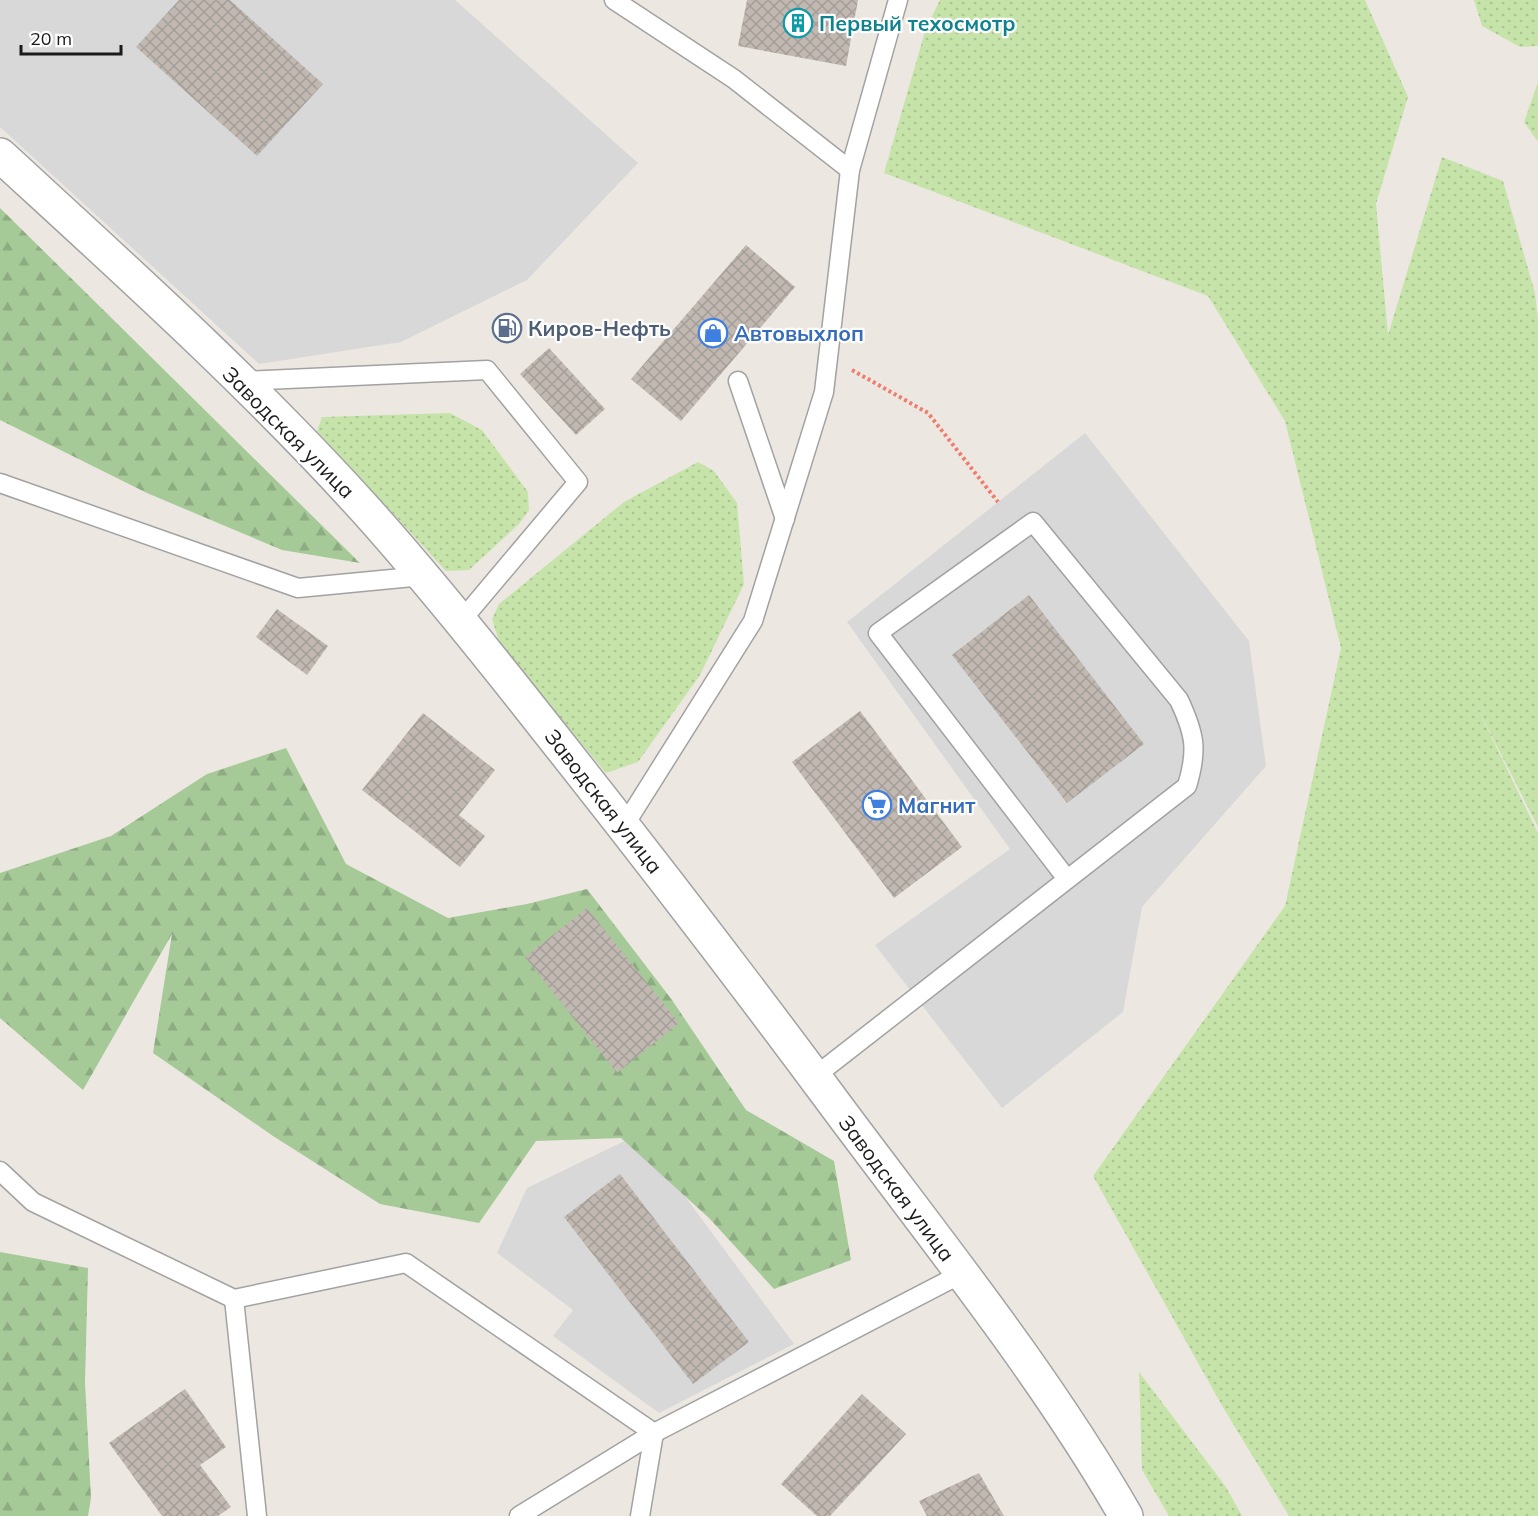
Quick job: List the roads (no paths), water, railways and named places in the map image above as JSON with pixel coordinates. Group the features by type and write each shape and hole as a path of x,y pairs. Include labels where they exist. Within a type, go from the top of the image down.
{"street":[{"name":"Заводская улица","path":"0,155 239,381 364,508 461,621 685,903 961,1274 1045,1388 1091,1457 1126,1516"}],"lane":[{"path":"614,0 734,79 850,170"},
{"path":"624,826 753,621 824,392 850,170 898,0"},
{"path":"239,381 487,370 578,482 461,621"},
{"path":"738,381 785,519"},
{"path":"0,483 298,588 423,576"},
{"path":"814,1077 1187,786 1195,760 1192,728 1179,700 1033,522 879,633 1067,879"},
{"path":"0,1171 33,1202 234,1299 406,1263 654,1433"},
{"path":"519,1516 654,1433 961,1274"},
{"path":"234,1299 257,1516"},
{"path":"640,1516 654,1433"}],"place":[{"name":"Первый техосмотр","path":"798,23"},
{"name":"Киров-Нефть","path":"507,328"},
{"name":"Автовыхлоп","path":"713,333"},
{"name":"Магнит","path":"877,805"}]}
